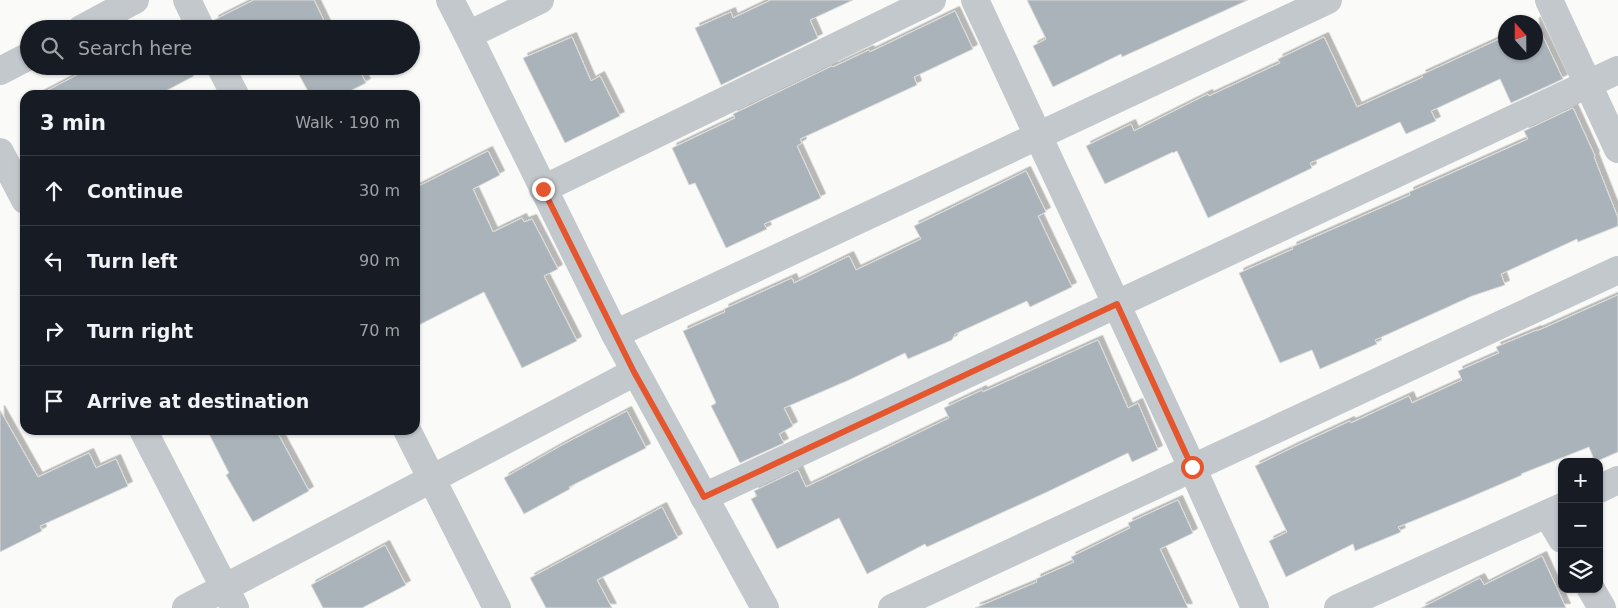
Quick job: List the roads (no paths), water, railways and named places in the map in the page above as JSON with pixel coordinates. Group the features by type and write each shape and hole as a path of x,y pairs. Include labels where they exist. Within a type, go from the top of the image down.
{"street":[{"path":"98,20 135,0"},
{"path":"186,0 196,20"},
{"path":"450,0 614,334 765,608"},
{"path":"468,35 540,0"},
{"path":"543,189 932,0"},
{"path":"975,0 1117,304 1255,608"},
{"path":"614,334 1328,0"},
{"path":"1549,0 1618,149"},
{"path":"0,71 20,61"},
{"path":"704,497 1618,70"},
{"path":"225,75 232,90"},
{"path":"0,152 20,190"},
{"path":"892,608 1618,270"},
{"path":"186,608 230,598 432,479 634,372"},
{"path":"146,435 230,598"},
{"path":"410,435 497,608"},
{"path":"1603,487 1618,480"},
{"path":"1338,608 1378,600 1555,511"},
{"path":"1593,593 1602,608"}]}
